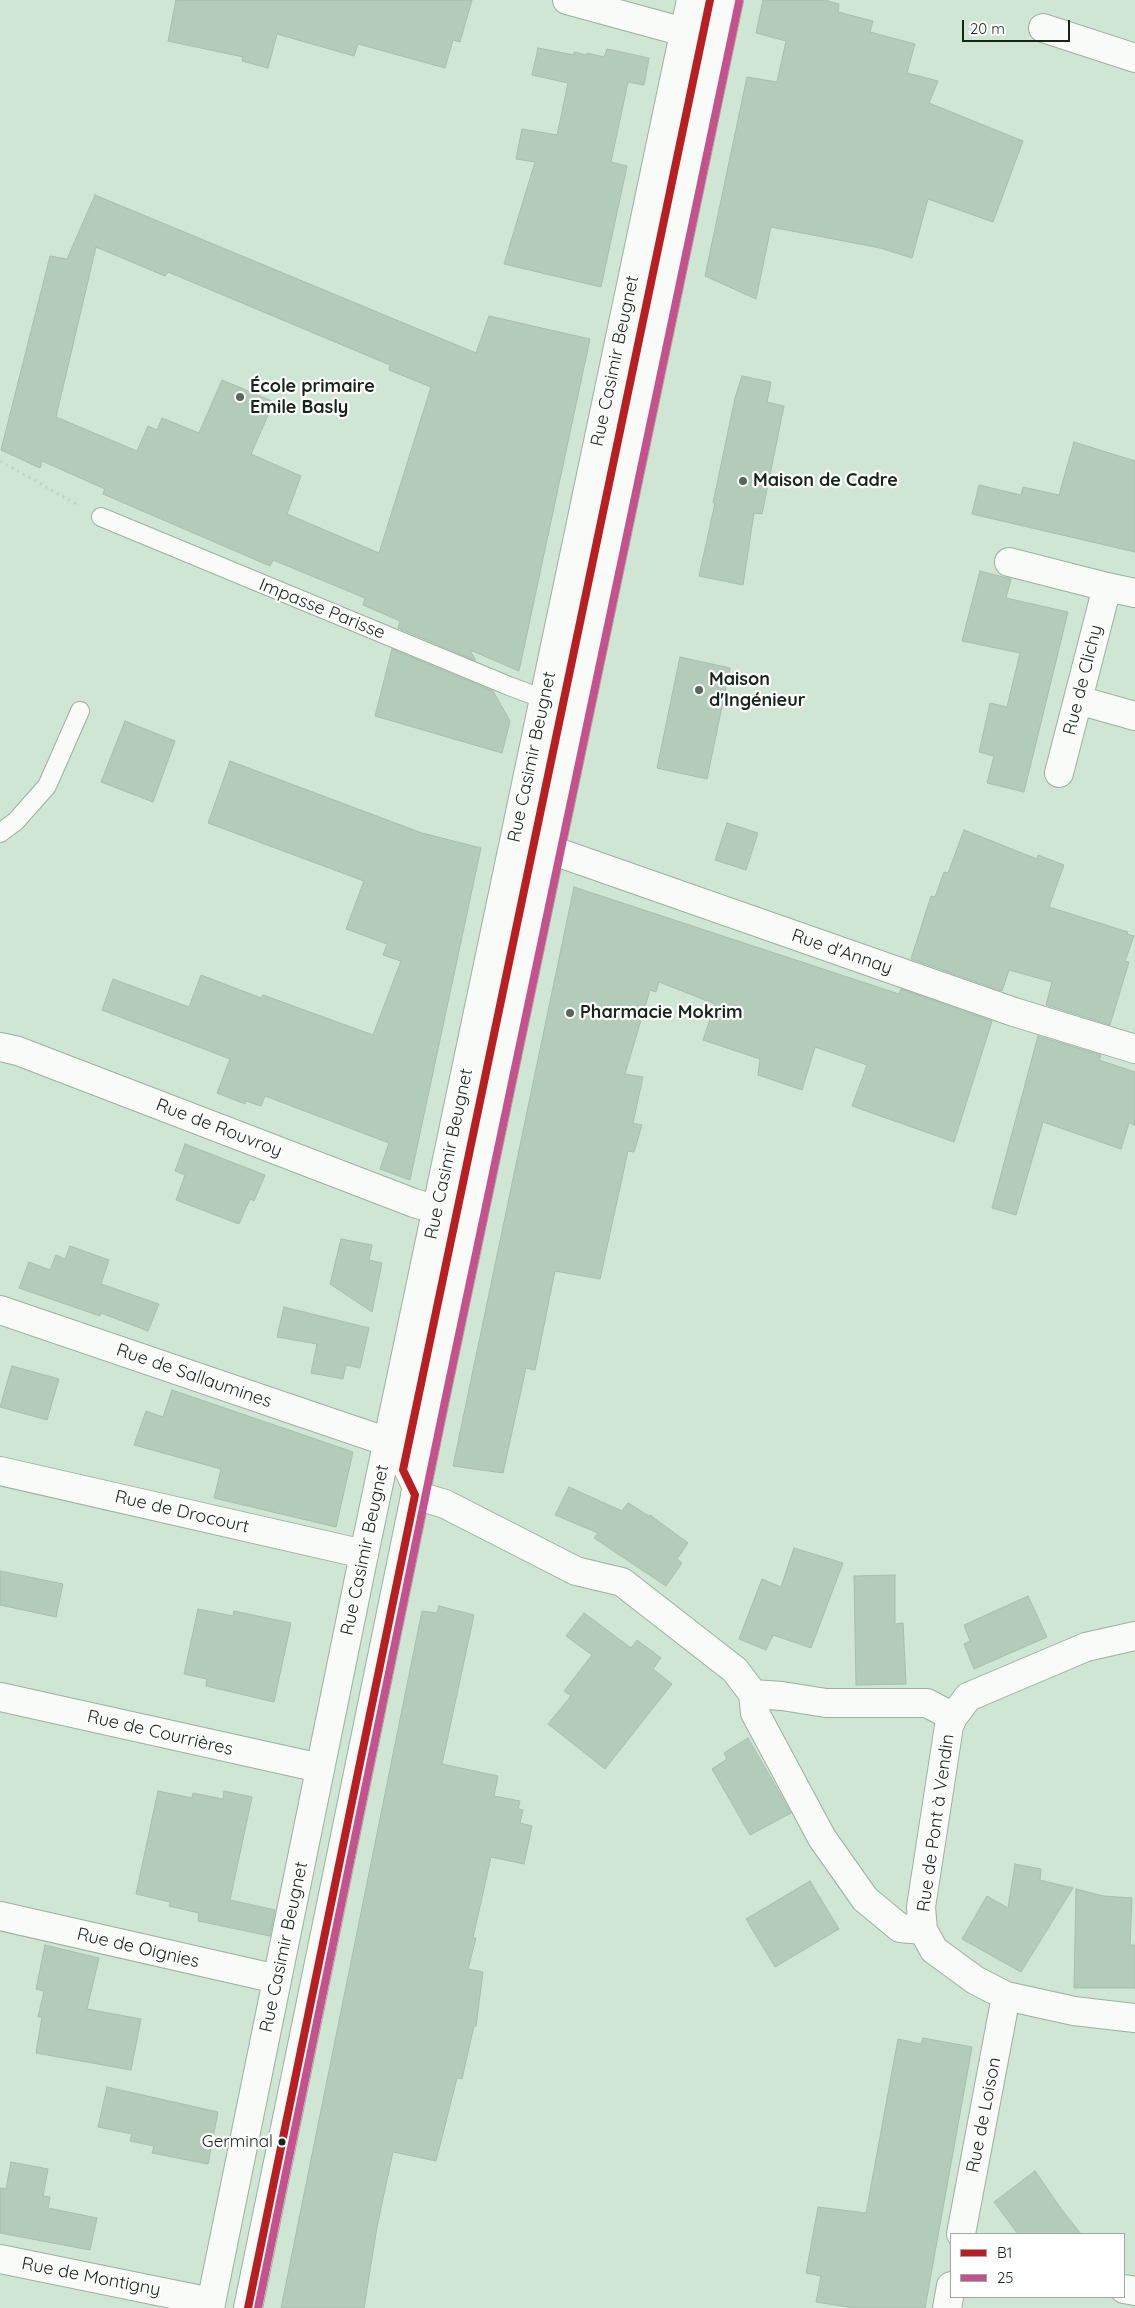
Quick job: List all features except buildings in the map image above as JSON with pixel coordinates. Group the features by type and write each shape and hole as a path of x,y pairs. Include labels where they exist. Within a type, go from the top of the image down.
{"street":[{"path":"568,0 684,32"},
{"name":"Rue Casimir Beugnet","path":"211,2306 364,1554 691,0"},
{"path":"248,2308 415,1496 729,0"},
{"path":"1043,28 1135,58"},
{"path":"1009,562 1135,593"},
{"name":"Rue de Clichy","path":"1059,773 1106,587"},
{"path":"1078,700 1135,716"},
{"name":"Rue d'Annay","path":"551,850 1014,1012 1135,1049"},
{"name":"Rue de Rouvroy","path":"0,1047 18,1051 414,1203 437,1210"},
{"name":"Rue de Sallaumines","path":"0,1310 388,1442"},
{"name":"Rue de Drocourt","path":"0,1471 364,1554"},
{"name":"Rue de Pont à Vendin","path":"415,1496 445,1504 576,1571 622,1582 735,1670 753,1694 755,1713 822,1838 865,1899 900,1928 923,1930"},
{"name":"Rue de Pont à Vendin","path":"1135,1636 1086,1647 968,1697 953,1717 949,1726 921,1907 923,1930 934,1950 976,1980 1006,1996 1074,2011 1135,2018"},
{"name":"Rue de Pont à Vendin","path":"753,1694 782,1696 826,1704 927,1703 953,1717"},
{"name":"Rue de Courrières","path":"0,1697 320,1768"},
{"name":"Rue de Oignies","path":"0,1916 277,1979"},
{"name":"Rue de Loison","path":"961,2233 1006,1996"},
{"name":"Rue de Montigny","path":"0,2259 211,2306"},
{"path":"947,2308 950,2292"}],"lane":[{"path":"415,1496 403,1470 710,0"},
{"name":"Impasse Parisse","path":"101,517 508,686 544,699"},
{"path":"0,833 16,821 47,786 80,711"}],"path":[{"path":"0,461 101,517"}],"transit line":[{"name":"B1","path":"248,2308 415,1495 403,1470 710,0"},
{"name":"25","path":"258,2308 445,1401 739,2"}],"place":[{"name":"École primaire Emile Basly","path":"240,397"},
{"name":"Maison de Cadre","path":"743,481"},
{"name":"Maison d'Ingénieur","path":"699,690"},
{"name":"Pharmacie Mokrim","path":"570,1013"},
{"name":"Germinal","path":"282,2142"}]}
